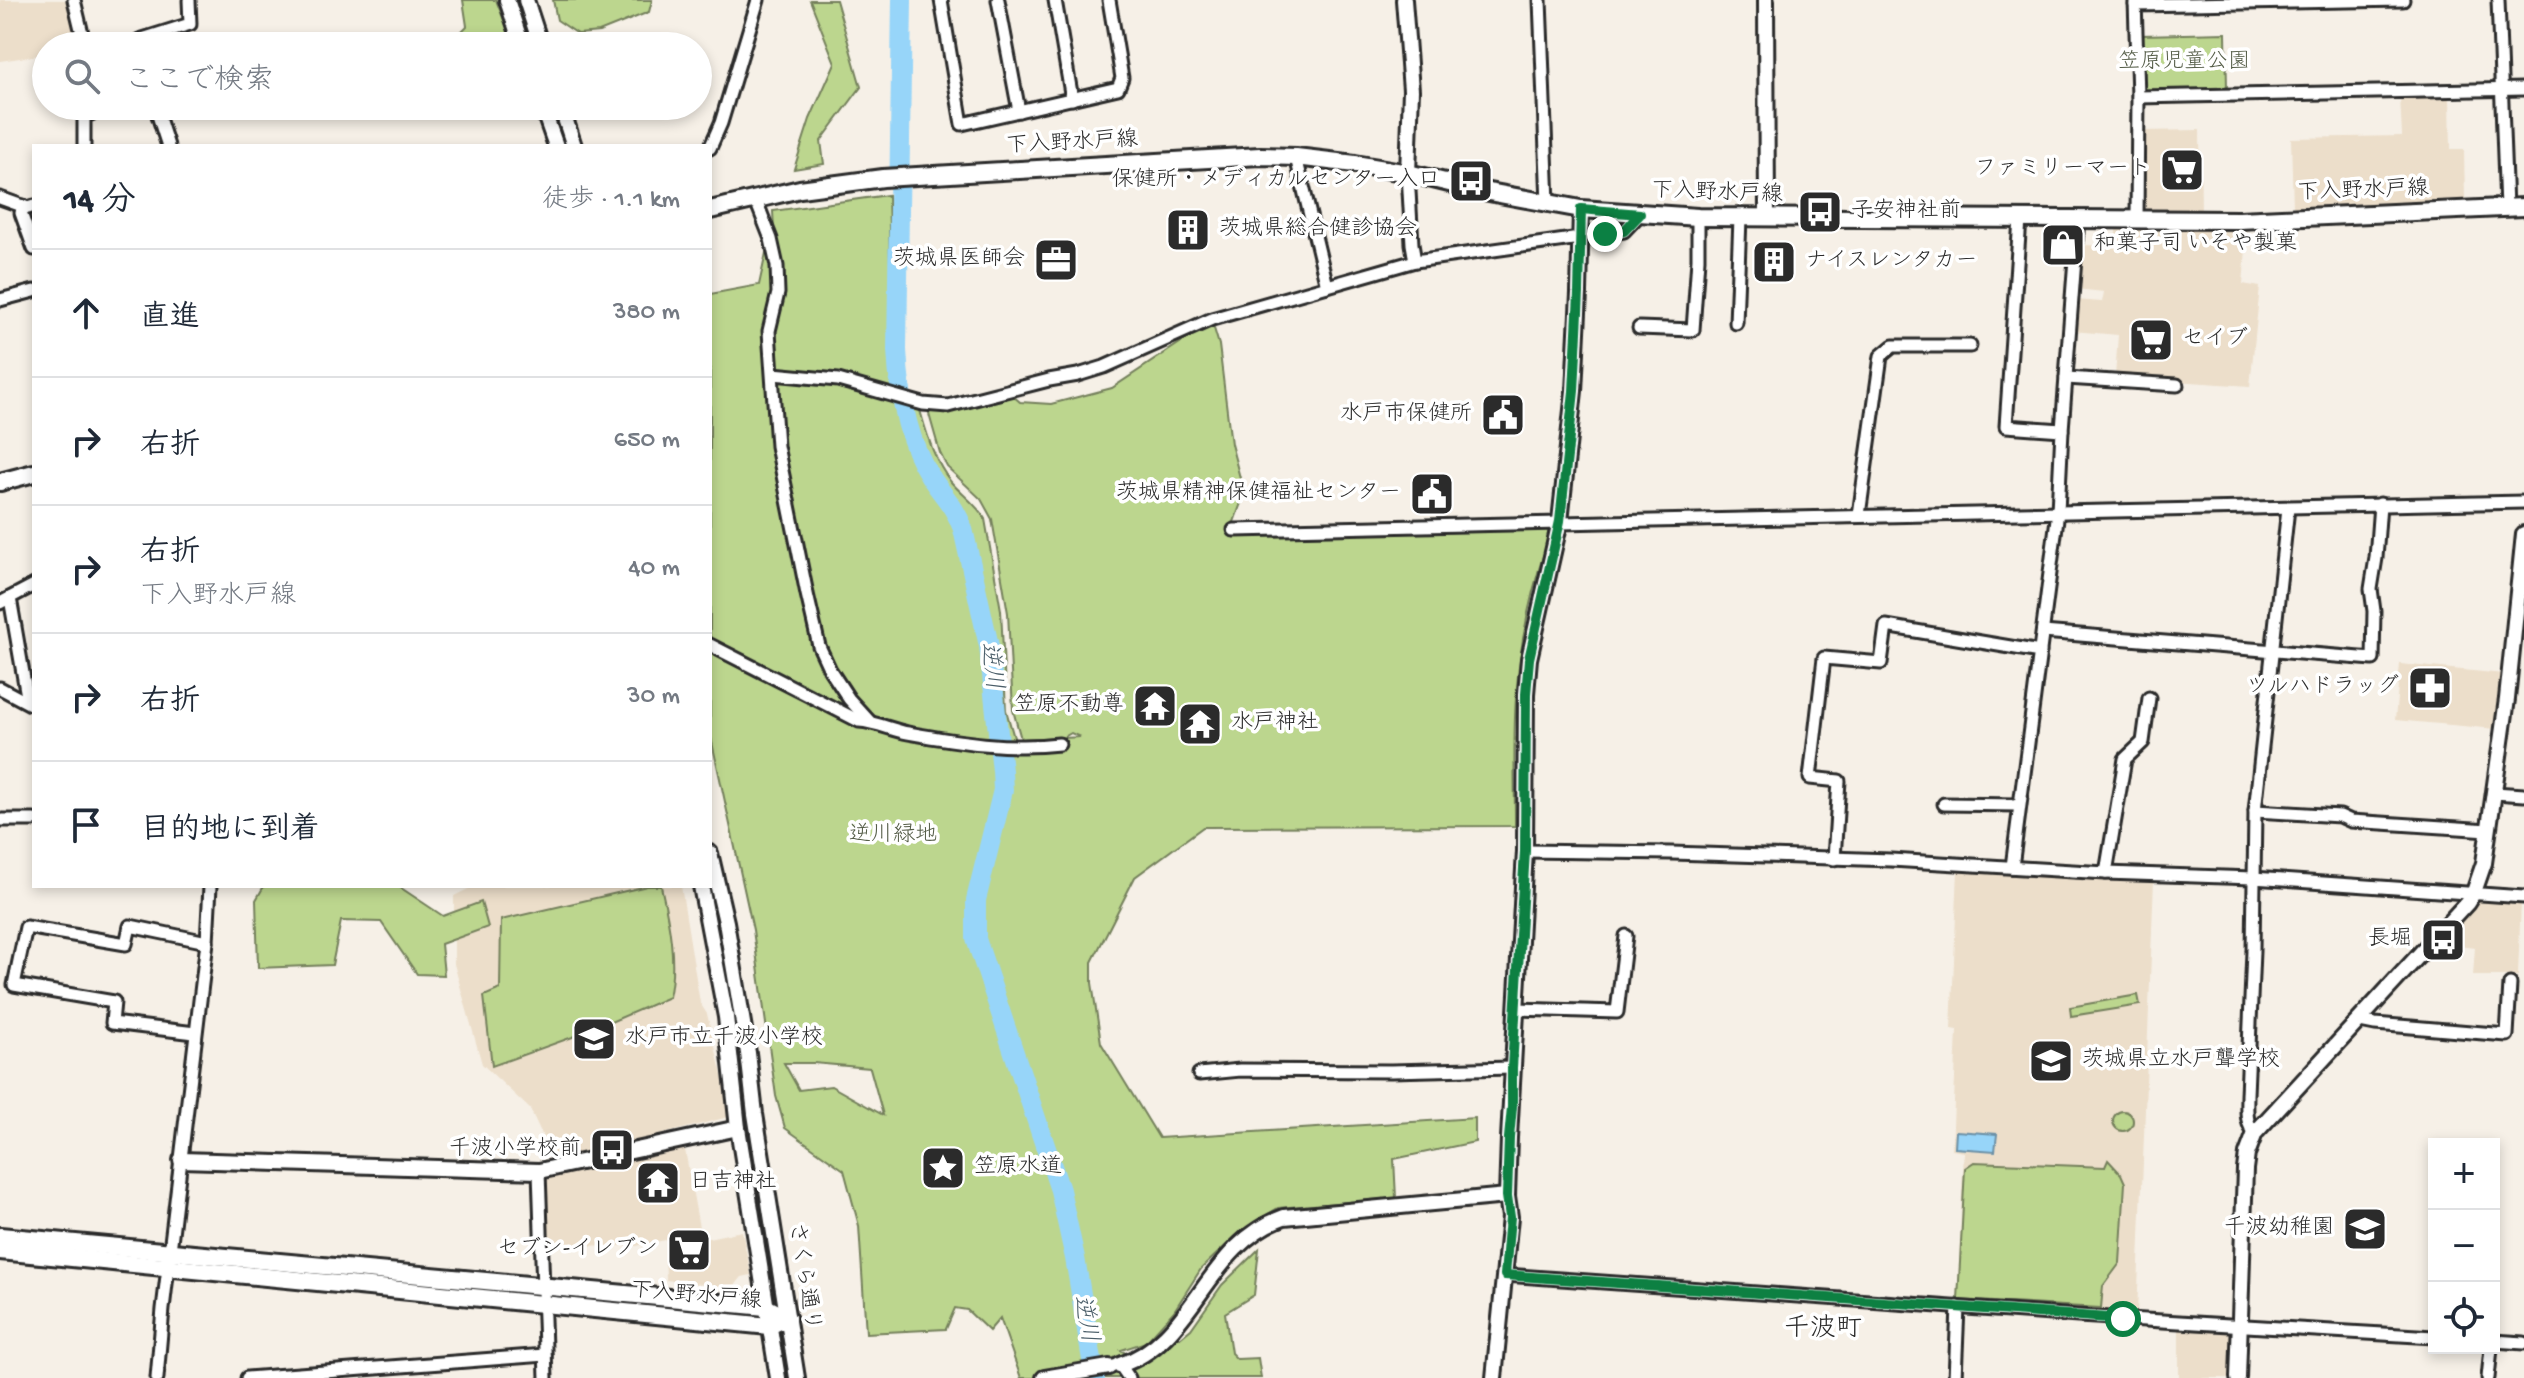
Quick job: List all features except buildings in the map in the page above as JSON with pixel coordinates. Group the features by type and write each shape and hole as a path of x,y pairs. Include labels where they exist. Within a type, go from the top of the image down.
{"main road":[{"name":"下入野水戸線","path":"755,198 800,189 914,175 1221,157 1296,157 1408,173 1581,209 1698,217 2239,220 2524,207"},
{"path":"712,209 755,198"},
{"path":"0,482 32,474"},
{"name":"下入野水戸線","path":"0,1236 169,1259 544,1296 769,1326 787,1318"},
{"name":"下入野水戸線","path":"0,1251 169,1259"},
{"name":"下入野水戸線","path":"544,1296 766,1307 787,1318"}],"street":[{"path":"74,0 82,32"},
{"path":"164,32 190,24 189,0"},
{"path":"507,0 517,32"},
{"path":"526,0 536,32"},
{"path":"712,144 758,0"},
{"path":"941,0 962,124 1118,88 1122,78 1109,0"},
{"path":"998,0 1019,111"},
{"path":"1055,0 1072,99"},
{"path":"1404,0 1411,90 1408,173 1415,261"},
{"path":"1540,0 1548,203"},
{"path":"1766,0 1767,218"},
{"path":"2137,219 2135,2 2403,0"},
{"path":"2498,0 2506,208"},
{"path":"2138,97 2524,89"},
{"path":"84,120 84,144"},
{"path":"160,120 167,144"},
{"path":"547,120 555,144"},
{"path":"566,120 573,144"},
{"path":"1296,157 1327,286"},
{"path":"0,198 28,206 21,213 32,243"},
{"path":"755,198 771,239 777,266 778,293 769,331 780,471 819,646 849,699 870,722"},
{"path":"1494,1378 1510,1217 1507,1196 1512,1068 1525,851 1526,694 1529,659 1560,521 1574,391 1581,209"},
{"path":"1605,234 1624,231 1640,214"},
{"path":"1639,328 1693,330 1698,217"},
{"path":"1736,323 1740,218"},
{"path":"2020,219 2006,426 2062,430"},
{"path":"2012,867 2058,511 2078,219"},
{"path":"773,374 838,380 916,401 948,406 1104,367 1212,319 1415,261 1580,238"},
{"path":"0,300 32,292"},
{"path":"1859,515 1881,356 1893,346 1970,346"},
{"path":"2066,378 2177,385"},
{"path":"1234,530 2524,502"},
{"path":"2043,632 2373,659 2371,589 2380,504"},
{"path":"2255,1133 2250,1130 2247,1116 2247,1095 2255,811 2288,508"},
{"path":"2238,1378 2245,1169 2255,1133 2467,903 2484,863 2507,699 2524,534"},
{"path":"31,704 5,600 32,586"},
{"path":"1834,859 1839,781 1810,778 1824,658 1881,663 1886,626 2040,652"},
{"path":"712,646 859,721 912,734 982,744 1059,744"},
{"path":"0,688 31,704"},
{"path":"2106,873 2125,759 2143,742 2149,698"},
{"path":"2494,793 2524,795"},
{"path":"1944,804 2019,805"},
{"path":"2255,811 2489,830"},
{"path":"0,820 32,820"},
{"path":"1525,851 1891,860 2253,878 2524,897"},
{"name":"さくら通り","path":"712,862 741,1007 797,1378"},
{"path":"157,1378 207,942 210,888"},
{"name":"さくら通り","path":"701,888 726,1017 738,1128 778,1378"},
{"path":"195,1033 112,1023 114,1002 14,985 26,927 126,944 130,926 207,942"},
{"path":"1516,1009 1617,1012 1626,936"},
{"path":"2360,1021 2507,1035 2510,984"},
{"path":"1199,1074 1240,1070 1512,1068"},
{"path":"181,1160 539,1171 738,1128"},
{"path":"539,1171 546,1378"},
{"path":"1044,1378 1115,1366 1149,1352 1175,1328 1214,1272 1249,1235 1268,1222 1284,1217 1507,1196"},
{"path":"1505,1275 2428,1337"},
{"path":"1955,1378 1958,1307"},
{"path":"2500,1341 2524,1343"},
{"path":"2488,1378 2490,1354"},
{"path":"247,1378 545,1355"},
{"path":"1115,1366 1129,1378"}],"shaded area":[{"path":"0,0 69,0 75,32 32,32 32,56 0,61"},
{"path":"2400,97 2450,97 2451,149 2464,149 2465,200 2293,208 2291,138 2402,136"},
{"path":"2200,130 2201,214 2142,215 2142,131"},
{"path":"2116,227 2248,227 2243,284 2260,287 2250,386 2115,377 2118,335 2073,331 2076,300 2102,302 2104,292 2076,289 2080,245 2116,246"},
{"path":"2400,664 2504,674 2496,729 2395,720"},
{"name":"茨城県立水戸聾学校","path":"1958,870 2154,879 2137,1315 1957,1303 1964,1152 1952,1150 1957,1030 1951,1029"},
{"name":"水戸市立千波小学校","path":"470,888 681,888 700,1003 707,1014 732,1116 555,1162 530,1109 482,1064 454,964 454,896"},
{"path":"2481,899 2521,899 2518,976 2473,976 2475,947 2441,943"},
{"path":"684,1144 700,1233 636,1246 547,1245 543,1178"},
{"path":"742,1231 751,1275 742,1277 733,1288 666,1280 665,1247"},
{"path":"2179,1325 2224,1328 2232,1337 2231,1378 2179,1378"}],"green space":[{"path":"463,0 496,0 509,32 461,32 467,26"},
{"path":"553,0 652,0 649,12 599,32 575,32 557,20"},
{"path":"810,0 836,0 861,87 821,141 824,164 794,169 810,119 835,63"},
{"name":"笠原児童公園","path":"2226,33 2227,90 2142,93 2141,35"},
{"name":"逆川緑地","path":"888,195 894,401 919,407 940,464 951,482 985,519 1001,610 1006,710 1015,741 1080,737 1071,733 1064,737 1021,739 1013,710 1008,613 992,519 981,499 947,467 929,414 931,410 1012,395 1020,402 1051,404 1112,388 1195,333 1213,325 1219,345 1231,444 1240,478 1241,503 1230,533 1552,529 1528,612 1518,676 1515,826 1203,827 1135,877 1092,962 1101,1043 1159,1138 1475,1118 1475,1142 1394,1159 1396,1198 1278,1208 1242,1230 1201,1269 1174,1311 1146,1342 1121,1350 1139,1365 1158,1354 1177,1336 1180,1338 1191,1329 1222,1285 1259,1249 1254,1295 1225,1313 1231,1353 1237,1359 1258,1358 1261,1378 1021,1378 1000,1318 989,1331 967,1310 955,1308 946,1329 866,1333 859,1226 844,1170 785,1128 776,1096 753,930 712,742 712,294 759,285 766,253 775,249 773,211","holes":["784,1063 870,1068 883,1115 831,1086 799,1090"]},
{"path":"263,888 401,888 443,916 481,902 488,927 441,944 444,975 417,974 381,922 341,921 332,965 258,968 256,900"},
{"path":"638,888 661,888 672,956 669,997 592,1030 492,1066 484,996 500,989 501,920"},
{"path":"2138,995 2140,1005 2071,1016 2070,1007"},
{"path":"2119,1111 2127,1111 2133,1121 2127,1131 2119,1131 2113,1125 2113,1117"},
{"path":"2108,1160 2125,1183 2120,1263 2103,1286 2101,1308 1958,1300 1965,1168 1974,1162 2105,1167"}],"water":[{"path":"1956,1131 1997,1134 1995,1151 1955,1148"}],"waterway":[{"name":"逆川","path":"902,0 897,350 900,382 915,447 963,529 989,646 1002,771 1003,790 976,900 976,939 1060,1190 1095,1378"}],"place":[{"name":"ファミリーマート","path":"2182,170"},
{"name":"保健所・メディカルセンター入口","path":"1471,181"},
{"name":"子安神社前","path":"1820,212"},
{"name":"茨城県総合健診協会","path":"1188,230"},
{"name":"和菓子司 いそや製菓","path":"2063,245"},
{"name":"茨城県医師会","path":"1056,260"},
{"name":"ナイスレンタカー","path":"1774,262"},
{"name":"セイブ","path":"2151,340"},
{"name":"水戸市保健所","path":"1503,415"},
{"name":"茨城県精神保健福祉センター","path":"1432,494"},
{"name":"ツルハドラッグ","path":"2430,688"},
{"name":"笠原不動尊","path":"1155,706"},
{"name":"水戸神社","path":"1200,724"},
{"name":"長堀","path":"2443,940"},
{"name":"水戸市立千波小学校","path":"594,1039"},
{"name":"茨城県立水戸聾学校","path":"2051,1061"},
{"name":"千波小学校前","path":"612,1150"},
{"name":"笠原水道","path":"943,1168"},
{"name":"日吉神社","path":"658,1183"},
{"name":"千波幼稚園","path":"2365,1229"},
{"name":"セブン-イレブン","path":"689,1250"}],"district":[{"name":"千波町","path":"1823,1330"}],"route":[{"path":"1605,234 1624,231 1640,214 1581,209 1574,391 1560,521 1529,659 1526,694 1525,851 1512,1068 1507,1196 1510,1217 1505,1275 2123,1319"}]}
